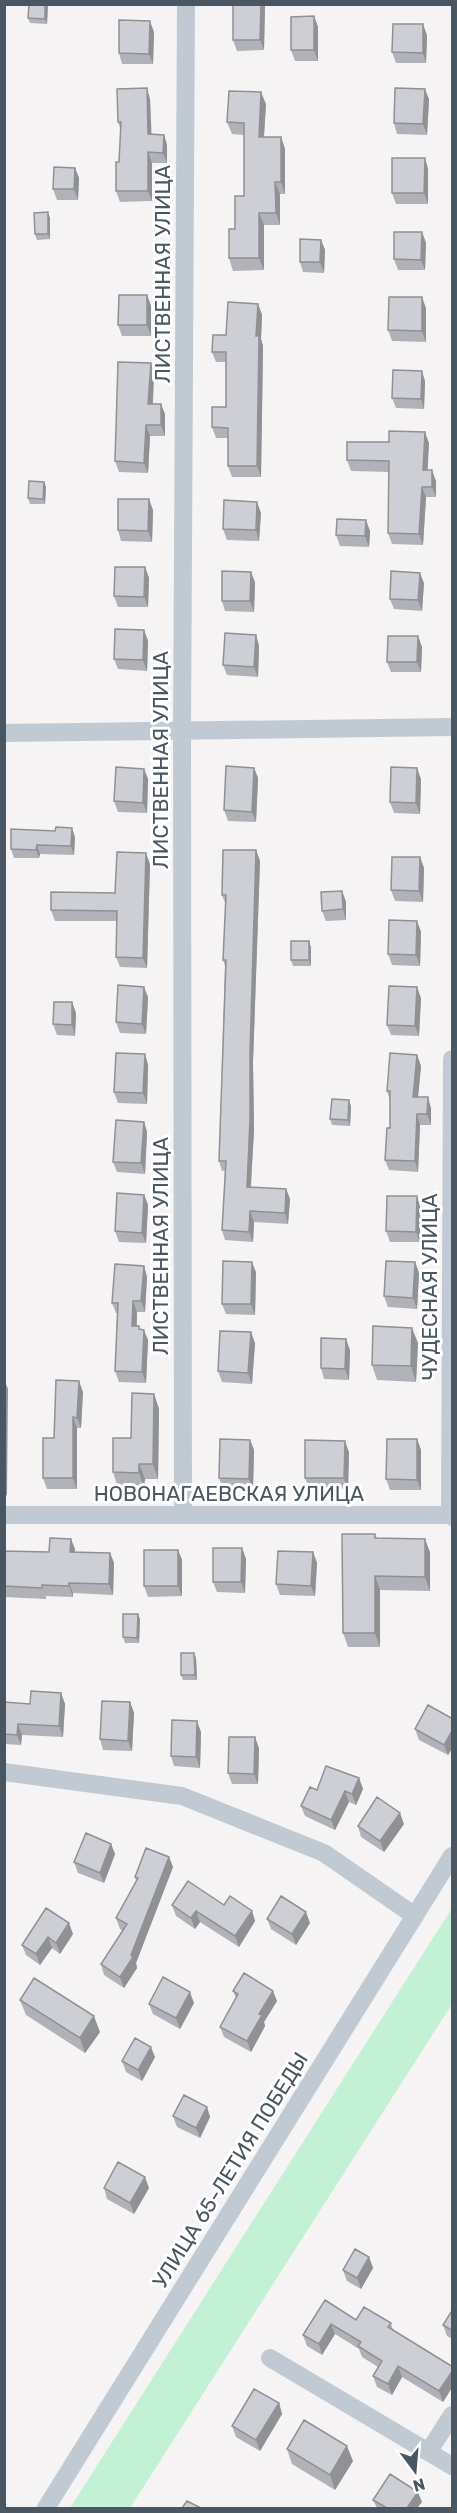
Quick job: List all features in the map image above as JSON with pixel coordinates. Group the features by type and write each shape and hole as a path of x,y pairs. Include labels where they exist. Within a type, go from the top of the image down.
{"street":[{"name":"ЛИСТВЕННАЯ УЛИЦА","path":"183,1515 182,731 186,4"},
{"path":"4,733 453,727"},
{"name":"ЧУДЕСНАЯ УЛИЦА","path":"451,1516 453,1059"},
{"name":"НОВОНАГАЕВСКАЯ УЛИЦА","path":"4,1515 451,1516"},
{"path":"4,1772 182,1796 324,1853 415,1916"},
{"name":"УЛИЦА 65-ЛЕТИЯ ПОБЕДЫ","path":"46,2508 453,1856"},
{"path":"270,2358 453,2466"},
{"path":"429,2451 453,2415"}],"green space":[{"path":"452,1908 452,2004 130,2508 70,2508"}],"building":[{"path":"29,4 45,4 45,19 28,18"},
{"path":"233,4 261,4 260,40 233,40"},
{"path":"314,16 314,50 291,50 291,17"},
{"path":"119,20 150,21 149,54 119,53"},
{"path":"393,24 423,24 423,53 392,52"},
{"path":"147,88 148,134 164,135 163,153 148,152 148,191 116,191 116,162 119,162 121,122 118,122 117,89"},
{"path":"395,88 425,89 423,124 394,123"},
{"path":"229,91 261,92 259,137 281,137 281,182 275,182 276,213 259,213 259,258 229,258 229,229 235,229 235,196 244,196 244,123 227,122"},
{"path":"392,158 425,158 424,193 392,193"},
{"path":"54,167 75,168 74,189 53,189"},
{"path":"48,212 48,234 35,234 34,213"},
{"path":"394,232 422,232 421,260 394,259"},
{"path":"300,239 321,240 320,262 300,262"},
{"path":"119,295 147,295 147,325 118,325"},
{"path":"389,297 422,297 422,331 388,330"},
{"path":"228,302 258,304 256,336 259,336 257,466 228,466 228,428 212,427 212,407 226,407 226,352 212,352 213,335 226,335"},
{"path":"118,362 151,363 148,404 161,404 161,425 146,425 144,463 115,461"},
{"path":"393,370 422,371 421,399 392,398"},
{"path":"389,431 425,432 423,470 432,470 432,487 422,487 419,534 388,533 389,461 347,460 347,442 389,442"},
{"path":"29,481 44,482 43,499 28,498"},
{"path":"118,499 149,499 148,531 118,530"},
{"path":"224,500 257,502 256,530 223,529"},
{"path":"337,519 366,520 365,536 336,535"},
{"path":"115,567 145,567 144,597 114,596"},
{"path":"222,571 251,572 250,601 222,601"},
{"path":"391,571 420,573 418,600 390,599"},
{"path":"115,629 144,630 143,660 114,659"},
{"path":"225,633 256,635 254,667 223,665"},
{"path":"388,636 418,636 417,662 387,662"},
{"path":"226,766 254,768 252,812 224,810"},
{"path":"116,767 144,769 143,803 114,801"},
{"path":"391,767 417,768 416,803 390,802"},
{"path":"56,827 72,828 71,846 37,845 36,850 11,849 11,829 55,831"},
{"path":"223,850 256,850 247,1187 286,1189 285,1213 250,1211 249,1232 222,1230 226,1161 219,1161 226,960 223,960 226,895 222,895"},
{"path":"117,852 146,853 143,958 116,957 117,911 51,910 51,892 115,893"},
{"path":"392,857 420,857 419,891 391,890"},
{"path":"342,891 343,909 322,911 321,892"},
{"path":"389,920 417,921 416,955 388,954"},
{"path":"291,941 309,941 309,960 291,960"},
{"path":"118,985 144,987 142,1024 116,1022"},
{"path":"389,986 417,987 415,1026 387,1025"},
{"path":"54,1002 72,1002 72,1025 53,1024"},
{"path":"116,1053 145,1054 143,1093 114,1092"},
{"path":"390,1053 417,1055 413,1097 428,1097 427,1114 417,1114 415,1161 385,1160 387,1128 390,1128 390,1091 387,1091"},
{"path":"332,1099 349,1100 348,1120 330,1119"},
{"path":"116,1120 144,1122 141,1163 113,1162"},
{"path":"117,1193 144,1195 142,1233 115,1231"},
{"path":"387,1196 417,1196 416,1232 386,1231"},
{"path":"223,1261 252,1262 251,1304 222,1304"},
{"path":"386,1261 415,1262 413,1298 384,1296"},
{"path":"115,1264 144,1266 141,1301 133,1301 132,1326 139,1326 139,1329 144,1330 142,1372 115,1371 118,1303 112,1303"},
{"path":"373,1326 412,1328 411,1366 372,1365"},
{"path":"220,1331 251,1332 248,1373 218,1371"},
{"path":"321,1338 346,1339 345,1369 321,1368"},
{"path":"56,1380 79,1381 77,1418 73,1417 73,1478 43,1478 43,1438 54,1438"},
{"path":"132,1393 154,1394 153,1464 139,1464 139,1473 113,1472 113,1438 131,1438"},
{"path":"220,1439 250,1440 249,1479 219,1478"},
{"path":"387,1439 417,1439 417,1480 386,1479"},
{"path":"305,1440 345,1441 344,1478 305,1478"},
{"path":"342,1534 375,1534 375,1538 425,1539 425,1577 375,1576 375,1633 343,1633"},
{"path":"50,1538 71,1539 70,1552 110,1553 109,1584 69,1583 69,1586 42,1585 42,1588 4,1586 4,1551 49,1552"},
{"path":"213,1548 242,1548 241,1582 213,1582"},
{"path":"144,1550 178,1550 178,1586 144,1586"},
{"path":"278,1551 313,1552 311,1586 276,1584"},
{"path":"123,1614 138,1614 137,1638 123,1637"},
{"path":"181,1653 194,1653 195,1675 181,1675"},
{"path":"31,1691 61,1693 59,1726 18,1724 17,1735 4,1734 4,1702 30,1704"},
{"path":"102,1701 130,1702 128,1741 100,1739"},
{"path":"428,1705 453,1719 453,1729 444,1745 415,1729"},
{"path":"172,1720 197,1721 196,1757 171,1756"},
{"path":"229,1737 255,1737 254,1774 228,1773"},
{"path":"326,1766 359,1778 352,1794 345,1791 331,1820 301,1806 310,1787 317,1790"},
{"path":"377,1797 400,1813 380,1841 358,1826"},
{"path":"86,1833 111,1844 100,1873 74,1862"},
{"path":"146,1848 169,1857 131,1955 133,1957 120,1977 101,1964 127,1924 116,1918 138,1878 135,1877"},
{"path":"188,1881 224,1905 230,1896 252,1911 235,1936 196,1911 191,1918 172,1905"},
{"path":"281,1896 306,1912 292,1934 267,1919"},
{"path":"46,1908 69,1923 56,1943 48,1937 36,1954 22,1945"},
{"path":"244,1973 273,1991 259,2014 262,2015 247,2041 220,2027 238,1994 233,1991"},
{"path":"163,1977 190,1992 176,2018 149,2004"},
{"path":"34,1978 94,2016 80,2038 20,2000"},
{"path":"135,2038 151,2047 138,2070 122,2061"},
{"path":"184,2095 207,2107 196,2128 173,2116"},
{"path":"118,2162 145,2177 130,2203 104,2188"},
{"path":"355,2249 369,2257 357,2278 343,2270"},
{"path":"325,2300 356,2320 364,2307 391,2323 388,2327 453,2367 453,2370 439,2391 398,2366 388,2384 373,2376 382,2361 358,2346 361,2342 331,2324 319,2344 303,2335"},
{"path":"453,2309 453,2331 443,2325"},
{"path":"254,2389 279,2403 256,2440 232,2426"},
{"path":"304,2420 347,2446 330,2475 287,2449"},
{"path":"390,2474 418,2492 407,2508 387,2508 373,2500"},
{"path":"187,2501 201,2508 182,2508"}]}
